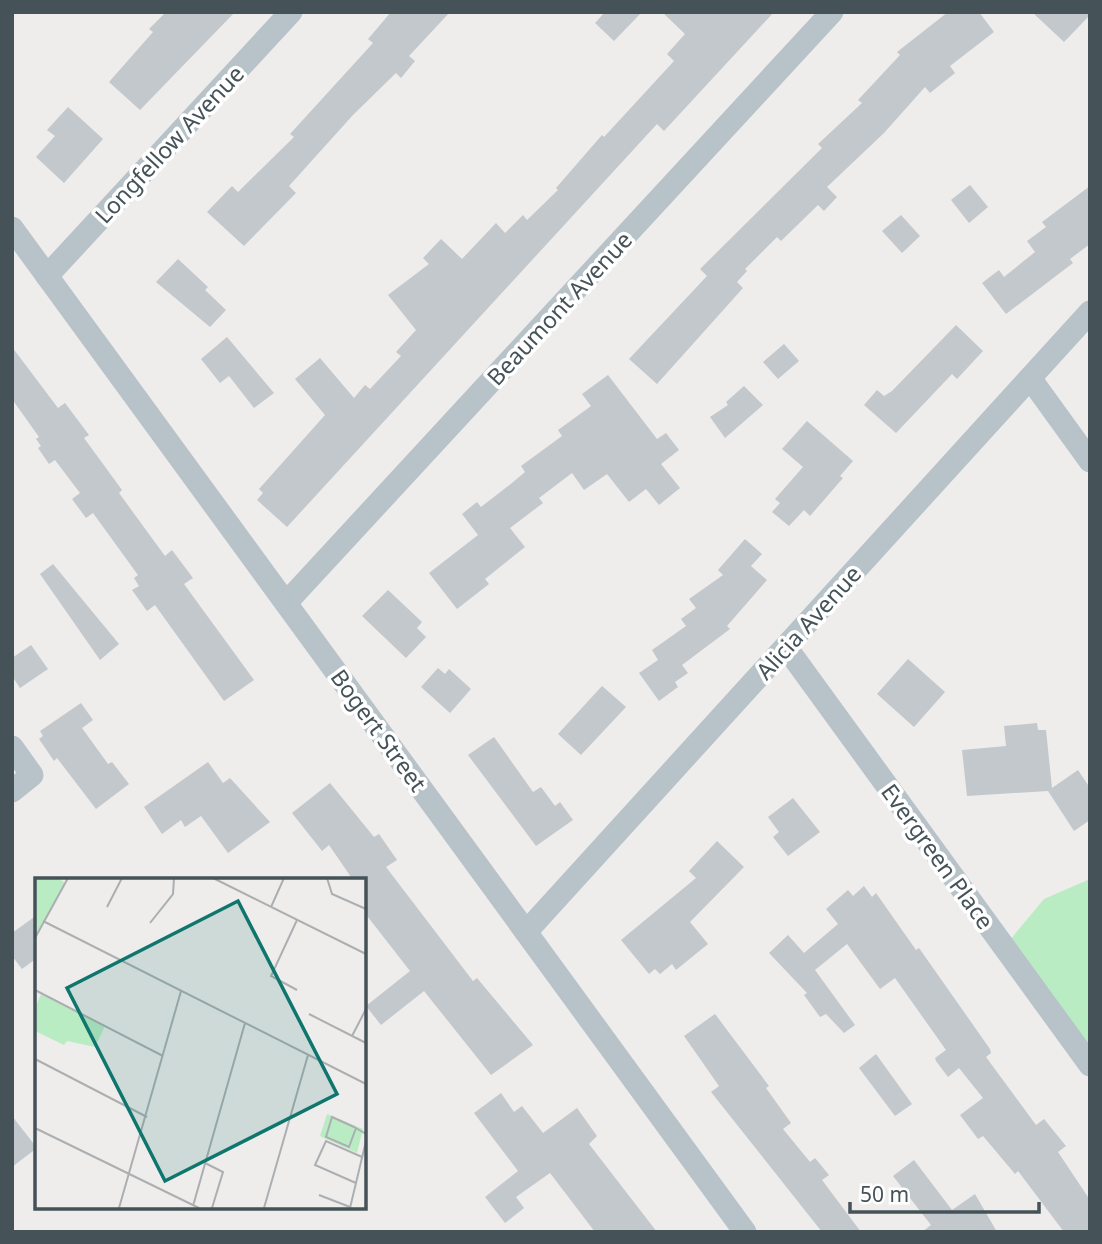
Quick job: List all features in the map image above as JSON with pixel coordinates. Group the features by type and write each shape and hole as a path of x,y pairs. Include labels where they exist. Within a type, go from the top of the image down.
{"street":[{"name":"Longfellow Avenue","path":"47,276 291,12"},
{"name":"Beaumont Avenue","path":"286,603 832,12"},
{"name":"Bogert Street","path":"12,228 746,1232"},
{"name":"Alicia Avenue","path":"526,932 1090,313"},
{"path":"1030,378 1090,461"},
{"name":"Evergreen Place","path":"786,647 1090,1065"},
{"path":"12,747 32,775 12,790"}],"green space":[{"path":"1090,879 1090,1065 1004,947 1044,899"}],"building":[{"path":"166,12 235,12 140,110 109,82 153,32 149,29"},
{"path":"391,12 450,12 409,56 415,61 401,78 396,73 353,115 289,186 296,193 244,246 207,212 232,186 238,192 294,137 290,134 373,43 368,39"},
{"path":"605,12 642,12 614,41 595,23"},
{"path":"662,12 774,12 664,131 657,124 287,527 257,500 263,493 259,489 325,415 295,379 320,358 354,398 365,385 370,389 401,356 396,352 416,330 388,295 429,264 423,258 441,239 462,259 496,223 505,233 523,215 527,220 558,190 556,188 602,135 604,137 674,61 667,54 685,34"},
{"path":"948,12 979,12 994,32 950,66 955,73 930,93 925,87 884,133 827,187 837,197 824,211 818,205 781,241 777,237 745,269 747,271 737,282 743,288 657,384 629,359 707,276 700,269 822,148 818,144 862,103 858,100 900,55 897,52"},
{"path":"1032,12 1090,12 1090,15 1064,42"},
{"path":"68,107 103,139 64,183 36,157 55,136 47,130"},
{"path":"970,185 988,207 969,223 951,200"},
{"path":"1090,186 1090,244 1070,259 1073,263 1006,314 982,283 999,270 1004,277 1035,252 1027,241 1046,227 1042,222"},
{"path":"901,215 920,236 902,253 882,231"},
{"path":"178,259 208,287 205,290 226,310 210,327 156,282"},
{"path":"956,325 983,351 957,379 952,374 896,433 864,405 877,390 884,396 892,391"},
{"path":"227,337 274,393 254,408 229,376 220,383 201,359"},
{"path":"784,344 799,361 778,379 763,362"},
{"path":"12,347 58,408 65,403 89,435 84,438 122,490 119,493 165,556 172,550 193,578 184,584 254,680 224,701 155,605 147,611 132,590 139,586 134,578 138,575 93,513 86,518 72,499 80,493 55,460 49,464 38,448 41,446 36,439 39,437 12,399"},
{"path":"608,375 657,439 666,433 679,450 661,464 680,488 659,505 646,489 629,502 607,474 584,490 572,473 539,498 543,503 510,528 525,547 485,579 489,584 457,609 429,573 478,535 462,514 477,502 481,507 525,472 521,466 562,436 558,430 591,406 582,394"},
{"path":"744,386 763,405 725,438 710,417 728,405 726,402"},
{"path":"807,421 853,461 840,476 843,478 810,516 804,510 789,526 772,512 780,503 775,499 803,467 782,449"},
{"path":"745,539 762,554 751,566 767,580 727,626 730,629 682,665 688,673 675,682 678,687 659,701 639,673 658,660 652,650 686,626 681,619 696,608 689,599 723,575 718,570"},
{"path":"53,564 119,644 100,660 40,574"},
{"path":"388,590 422,622 417,628 426,637 406,658 362,616"},
{"path":"31,645 48,669 20,688 12,676 12,658"},
{"path":"908,659 945,692 914,727 877,694"},
{"path":"438,668 445,674 449,669 471,689 450,713 421,687"},
{"path":"602,686 626,707 581,755 558,734"},
{"path":"81,703 93,720 82,728 108,764 112,762 129,784 96,809 57,758 54,761 39,739 43,736 40,731"},
{"path":"1037,723 1038,730 1046,730 1052,788 1078,770 1090,788 1090,820 1074,831 1048,791 967,796 962,750 1006,746 1004,726"},
{"path":"494,737 533,792 541,787 555,806 560,802 573,820 536,846 468,755"},
{"path":"208,762 223,783 230,778 270,822 228,853 201,816 185,827 181,820 162,834 144,807"},
{"path":"330,783 374,837 379,834 397,860 386,867 473,981 477,978 533,1045 491,1075 424,991 381,1025 366,1006 410,971 366,915 366,878 352,878 329,845 322,851 292,813"},
{"path":"793,798 820,832 788,856 773,837 779,832 768,817"},
{"path":"717,841 744,867 690,922 708,944 676,970 672,964 660,974 655,969 649,974 621,940 696,878 689,871"},
{"path":"864,886 872,897 876,893 916,950 919,948 990,1049 991,1053 986,1057 1036,1125 1044,1119 1066,1146 1058,1152 1090,1200 1090,1232 1064,1232 1018,1171 1015,1174 983,1136 978,1139 960,1115 983,1098 959,1068 948,1077 936,1061 935,1058 946,1050 895,978 880,989 847,944 815,970 855,1025 844,1033 826,1014 820,1017 804,995 807,993 769,953 788,935 804,953 838,924 826,909 848,890 853,896"},
{"path":"35,916 35,959 22,969 12,956 12,933"},
{"path":"715,1014 769,1086 766,1088 791,1123 783,1129 810,1162 815,1158 829,1175 822,1180 861,1232 822,1232 711,1092 719,1086 684,1036"},
{"path":"876,1054 912,1104 895,1116 859,1068"},
{"path":"501,1093 514,1112 522,1106 543,1133 577,1108 597,1136 589,1144 657,1232 595,1232 550,1173 516,1197 524,1208 505,1223 485,1197 518,1171 474,1113"},
{"path":"12,1116 35,1145 35,1150 12,1167"},
{"path":"914,1160 952,1210 975,1194 997,1232 922,1232 931,1225 893,1176"}]}
